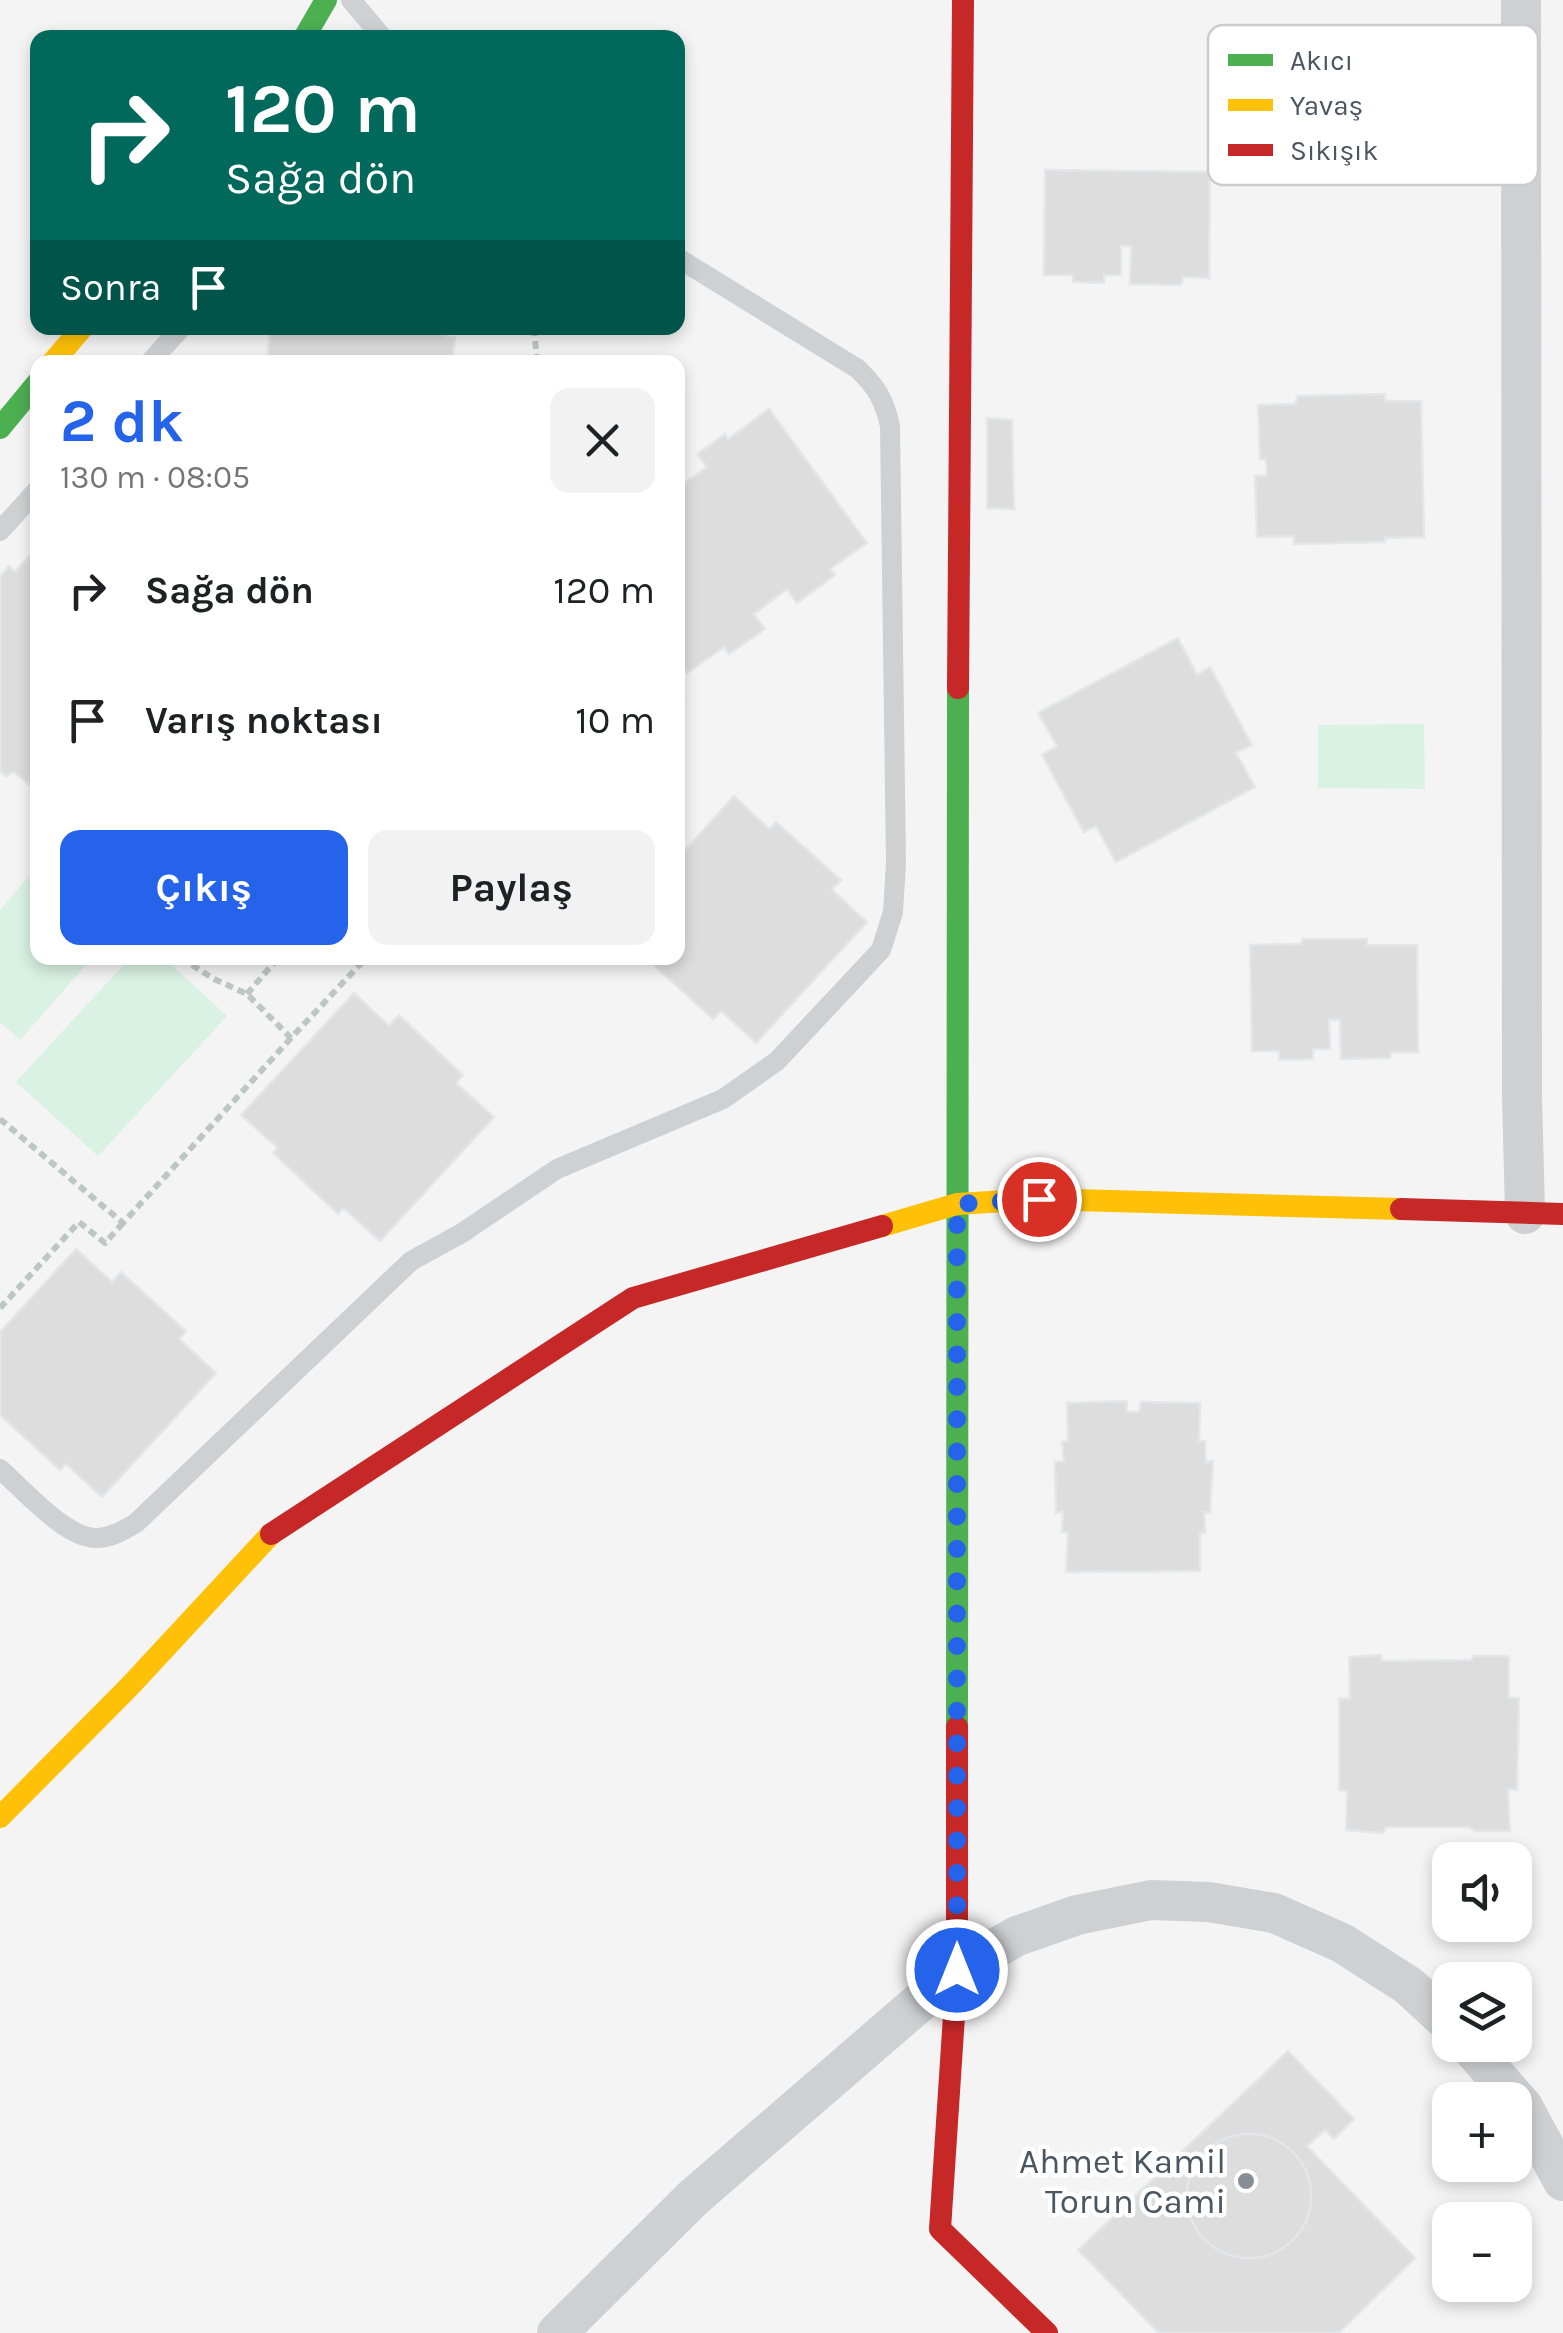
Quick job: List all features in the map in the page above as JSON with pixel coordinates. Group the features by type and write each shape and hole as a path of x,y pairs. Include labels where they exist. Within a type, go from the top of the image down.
{"street":[{"path":"309,30 326,0"},
{"path":"963,0 957,750 957,1970 940,2229 1047,2333"},
{"path":"1521,0 1521,25"},
{"path":"0,1817 130,1686 268,1537 633,1298 957,1204 1039,1199 1544,1214 1522,1076 1521,185"},
{"path":"60,355 76,335"},
{"path":"0,428 30,392"},
{"path":"557,2333 693,2198 957,1970 1017,1936 1077,1915 1151,1900 1209,1902 1274,1913 1342,1943 1408,1986 1432,2008"},
{"path":"1484,2062 1523,2107 1563,2180"}],"lane":[{"path":"352,0 376,30"},
{"path":"0,1468 66,1527 94,1538 114,1535 136,1523 411,1262 557,1169 723,1099 777,1061 881,950 892,912 896,863 890,426 886,408 877,388 858,369 685,262"},
{"path":"156,355 175,335"},
{"path":"0,531 30,498"}],"path":[{"path":"191,965 246,994 292,1038"},
{"path":"246,994 272,965"},
{"path":"0,1308 80,1222 105,1243 360,965"},
{"path":"0,1119 123,1222"}],"green space":[{"path":"1424,724 1425,789 1318,788 1318,725"},
{"path":"30,875 30,965 86,965 20,1040 0,1022 0,910"},
{"path":"124,965 172,965 227,1016 98,1156 16,1082"}],"building":[{"path":"1045,170 1208,172 1209,278 1183,277 1181,285 1130,284 1131,246 1121,246 1121,275 1104,275 1104,283 1073,282 1073,275 1044,275"},
{"path":"269,335 455,337 453,355 268,355"},
{"path":"1385,394 1385,401 1421,401 1424,537 1294,544 1294,536 1257,537 1255,476 1267,476 1266,459 1260,459 1258,405 1296,404 1297,396"},
{"path":"769,409 867,543 830,569 835,575 797,603 787,589 754,614 765,629 729,654 724,647 687,673 685,483 707,467 697,454 725,434 728,439"},
{"path":"987,418 1012,420 1014,509 987,508"},
{"path":"30,555 30,785 14,772 6,776 0,771 0,577 9,566 15,572"},
{"path":"1178,638 1197,675 1210,667 1252,745 1236,753 1255,787 1116,862 1096,826 1084,832 1042,755 1057,746 1038,713"},
{"path":"734,796 769,829 776,822 841,880 832,890 867,922 756,1043 721,1011 713,1019 653,965 685,965 685,850"},
{"path":"1303,939 1367,939 1367,945 1417,945 1418,1052 1391,1052 1390,1058 1341,1059 1340,1020 1329,1020 1330,1049 1313,1049 1313,1059 1279,1060 1279,1051 1252,1051 1250,945 1301,944"},
{"path":"354,993 389,1026 399,1015 463,1075 456,1083 494,1117 380,1241 343,1208 338,1214 273,1153 278,1148 241,1115"},
{"path":"76,1249 112,1282 121,1272 186,1331 179,1339 216,1373 102,1497 66,1464 60,1470 0,1415 0,1332"},
{"path":"1127,1401 1127,1412 1139,1412 1141,1402 1200,1403 1199,1441 1205,1441 1206,1462 1213,1461 1210,1513 1204,1512 1205,1533 1200,1533 1200,1571 1066,1572 1068,1532 1062,1532 1063,1511 1056,1513 1055,1462 1064,1461 1067,1403"},
{"path":"1381,1655 1382,1661 1509,1656 1509,1698 1519,1698 1517,1790 1508,1789 1510,1831 1475,1831 1469,1827 1386,1827 1383,1833 1346,1830 1347,1791 1339,1790 1339,1699 1350,1698 1349,1657"},
{"name":"Ahmet Kamil Torun Cami","path":"1288,2051 1354,2119 1334,2139 1325,2130 1307,2146 1415,2258 1339,2333 1159,2333 1078,2250"},
{"path":"1249,2134 1273,2139 1293,2152 1306,2172 1311,2196 1306,2220 1293,2240 1273,2253 1249,2258 1225,2253 1205,2240 1192,2220 1187,2196 1192,2172 1205,2152 1225,2139"}],"traffic: fast":[{"path":"309,30 326,0"},
{"path":"0,428 30,392"},
{"path":"957,1727 958,688"}],"traffic: slow":[{"path":"59,355 76,335"},
{"path":"882,1226 957,1204 1039,1199 1401,1209"},
{"path":"0,1817 130,1686 271,1534"}],"traffic: jam":[{"path":"958,688 963,0"},
{"path":"1401,1209 1563,1214"},
{"path":"271,1534 633,1298 882,1226"},
{"path":"957,1727 957,1970 940,2229 1047,2333"}],"place":[{"name":"Ahmet Kamil Torun Cami","path":"1246,2181"}],"route":[{"path":"957,1970 957,1204 1039,1199"}]}
